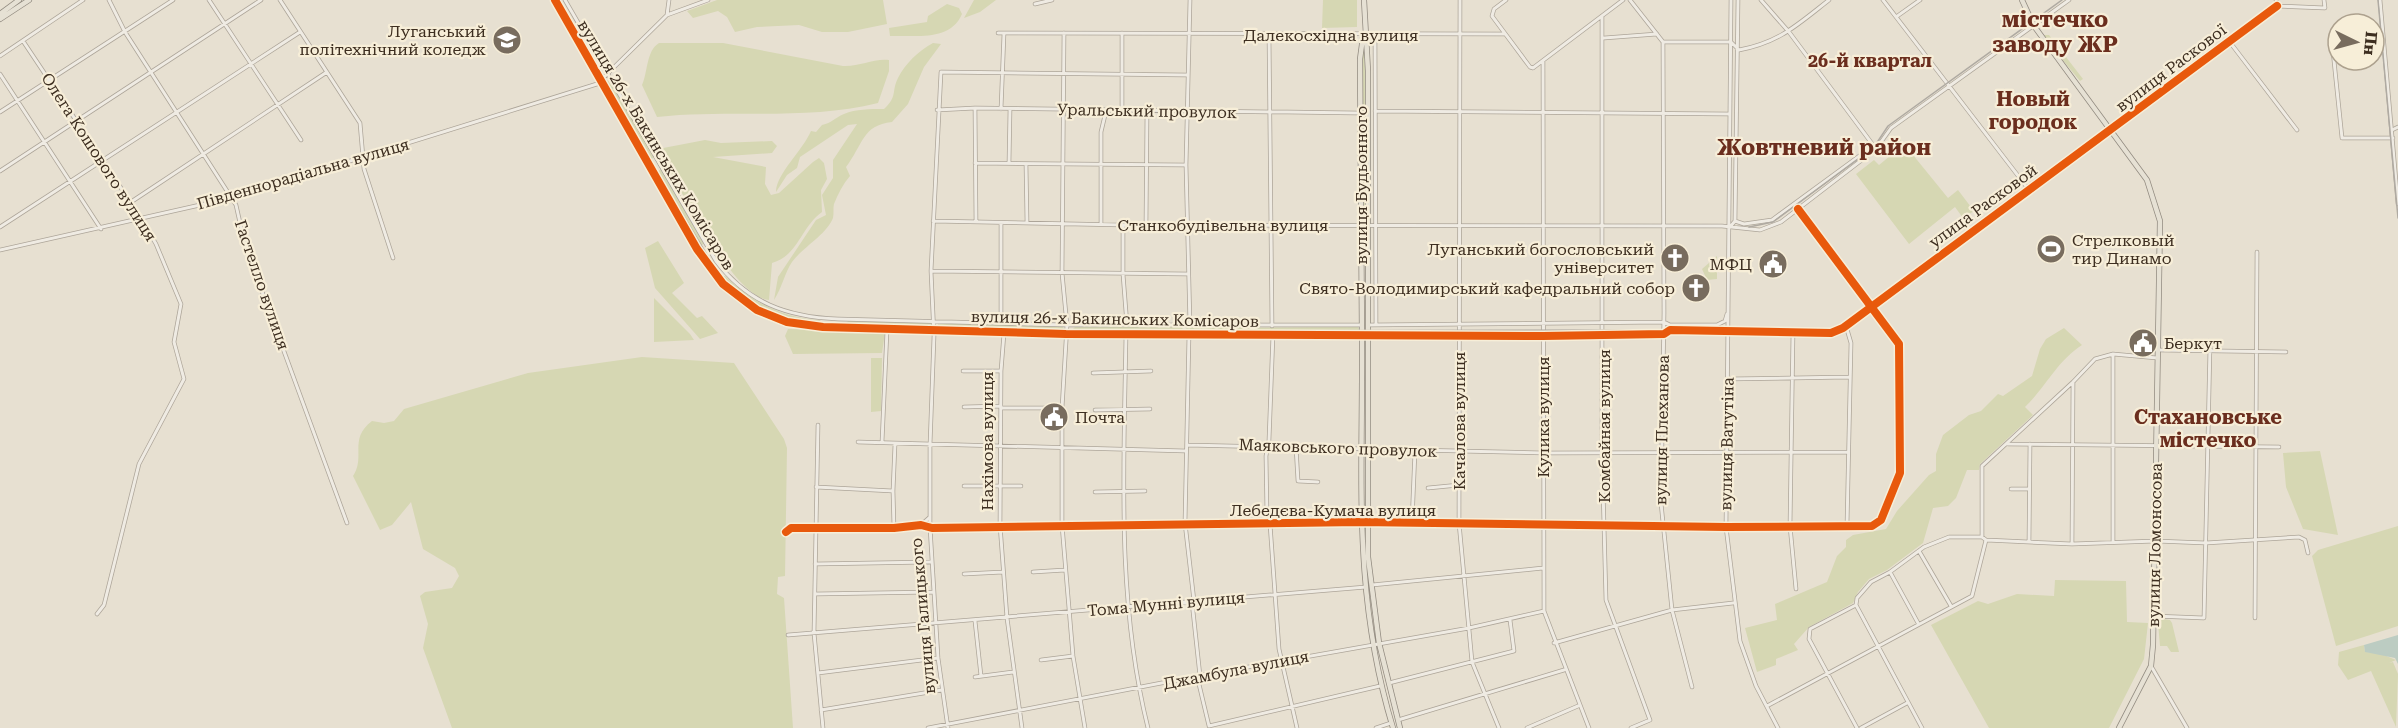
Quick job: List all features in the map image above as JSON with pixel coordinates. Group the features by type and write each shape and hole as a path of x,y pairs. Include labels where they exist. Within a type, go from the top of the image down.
{"main road":[{"path":"0,14 20,0"},
{"path":"0,19 29,0"},
{"name":"вулиця Будьонного","path":"1364,0 1364,35 1368,72 1370,335 1367,522 1370,585 1379,643 1400,728"},
{"name":"вулиця Ломоносова","path":"2022,0 2034,26 2147,180 2160,221 2156,541 2151,666 2119,728"},
{"name":"вулиця Будьонного","path":"1364,35 1360,59 1362,325 1360,522 1364,588 1372,644 1380,686 1392,726"}],"street":[{"path":"0,56 83,0"},
{"name":"Гастелло вулиця","path":"109,0 125,32 236,205 245,245 347,523"},
{"path":"0,112 173,0"},
{"path":"209,0 301,140"},
{"path":"0,171 261,0"},
{"path":"280,0 360,123 365,158 364,169 393,258"},
{"name":"вулиця 26-х Бакинських Комісаров","path":"555,0 698,249 717,278 744,302 767,315 793,324 887,330 1066,334 1543,336 1664,334 1670,330 1831,333 1846,326"},
{"name":"вулиця 26-х Бакинських Комісаров","path":"566,0 706,245 724,272 747,293 774,309 793,315 824,319 1067,325 1272,326 1664,322 1670,325 1717,325 1725,321 1727,314"},
{"path":"667,15 669,0"},
{"path":"601,81 607,72 667,15 708,0"},
{"path":"1035,4 1052,0"},
{"path":"1190,0 1187,34 1186,165 1190,325"},
{"name":"Качалова вулиця","path":"1460,0 1462,35 1459,523 1472,662 1499,728"},
{"path":"1506,0 1494,9 1492,16 1530,67 1543,62 1623,0"},
{"path":"1630,0 1663,42 1731,42 1739,50"},
{"name":"вулиця Ватутіна","path":"1731,0 1726,528 1733,603 1743,652 1778,728"},
{"path":"1728,228 1735,221 1738,0"},
{"path":"1761,0 1789,32 1874,148"},
{"path":"1739,50 1765,45 1789,32 1829,0"},
{"path":"1883,0 2029,190"},
{"path":"1896,17 1920,0"},
{"path":"1735,221 1751,224 1772,220 1874,148 1891,128 2069,0"},
{"path":"2276,0 2277,6 2325,8 2325,0"},
{"path":"2380,0 2398,204"},
{"name":"вулиця Раскової","path":"2111,129 2277,6"},
{"name":"Комбайная вулиця","path":"1602,17 1604,38 1602,452 1606,600 1613,626 1650,720 1630,728"},
{"path":"0,227 300,32"},
{"name":"Далекосхідна вулиця","path":"998,33 1505,34"},
{"path":"1001,109 1004,33"},
{"path":"1064,33 1062,273 1067,325 1062,408 1062,525 1068,613 1079,700 1085,728"},
{"path":"1122,33 1122,110"},
{"path":"1604,38 1657,34"},
{"path":"1269,35 1272,326"},
{"path":"1375,35 1376,324"},
{"name":"Олега Кошового вулиця","path":"23,40 141,218 156,244 181,304 174,342 184,379 139,464 104,605 97,614"},
{"path":"2229,41 2297,130"},
{"name":"вулиця Плеханова","path":"1663,42 1664,334 1660,452 1662,527 1672,610 1692,687"},
{"name":"Кулика вулиця","path":"1543,62 1544,453 1542,525 1544,611 1564,670 1589,728"},
{"path":"131,202 203,152 327,72"},
{"name":"вулиця Галицького","path":"948,726 938,658 930,562 930,445 934,331 931,271 941,72 1002,73"},
{"path":"2335,72 2342,138 2393,138"},
{"path":"1002,73 1187,75"},
{"path":"0,74 101,229"},
{"name":"Південнорадіальна вулиця","path":"0,250 231,198 365,158 601,81"},
{"path":"975,108 976,222"},
{"name":"Уральський провулок","path":"938,110 975,108 1063,111 1357,113"},
{"path":"1009,163 1010,109"},
{"path":"1101,224 1101,132 1106,111"},
{"path":"1146,224 1147,111"},
{"path":"1375,111 1730,114"},
{"path":"2392,130 2398,127"},
{"name":"улица Расковой","path":"1872,306 2111,129"},
{"name":"Станкобудівельна вулиця","path":"933,221 1270,226 1604,224 1769,228 1798,209 1874,148"},
{"path":"975,163 1186,165"},
{"path":"1026,164 1027,223"},
{"path":"1798,209 1872,306 1846,326 1851,343 1847,525"},
{"path":"1001,223 1001,323"},
{"path":"1123,225 1123,274 1127,325"},
{"path":"698,249 706,245"},
{"path":"2255,618 2257,252"},
{"path":"931,271 1188,274"},
{"path":"717,278 724,272"},
{"name":"Лебедєва-Кумача вулиця","path":"786,532 791,528 894,528 921,525 930,527 1360,522 1726,528 1872,526 1881,520 1900,473 1899,344 1872,306"},
{"path":"823,327 824,319"},
{"path":"842,328 843,319"},
{"path":"1184,325 1187,334 1185,523 1200,676 1198,680 1209,727 1380,686"},
{"path":"882,442 887,330"},
{"path":"1793,332 1790,526 1796,590"},
{"name":"Нахімова вулиця","path":"1004,333 1001,371 1000,525 1007,618 1022,728"},
{"path":"1126,334 1123,410 1124,525 1139,689 1148,728"},
{"path":"1268,516 1267,446 1273,334"},
{"path":"2154,616 2204,618 2210,346"},
{"path":"2158,350 2286,351"},
{"path":"1982,537 1982,466 2008,444 2095,359 2114,354 2158,358"},
{"path":"2113,542 2114,354"},
{"path":"963,371 1001,371"},
{"path":"1093,373 1151,372"},
{"path":"1727,379 1850,377"},
{"path":"2072,544 2073,382"},
{"path":"964,407 1062,408"},
{"path":"1095,410 1150,409"},
{"path":"818,425 814,633 823,728"},
{"path":"858,442 1186,451"},
{"path":"894,444 894,528"},
{"path":"2008,444 2279,447"},
{"path":"2029,542 2030,444"},
{"name":"Маяковського провулок","path":"1187,445 1544,453 1848,452"},
{"path":"1296,447 1298,481 1318,482"},
{"path":"1412,522 1415,451"},
{"path":"1428,488 1459,485"},
{"path":"964,486 1021,486"},
{"path":"816,487 893,491"},
{"path":"2011,489 2029,489"},
{"path":"1095,492 1145,491"},
{"path":"921,525 930,517"},
{"path":"1270,524 1281,661 1297,728"},
{"path":"1922,728 1856,605 1857,598 1871,582 1890,572 1919,551 1949,537 1982,537 1986,540 2072,544 2156,541 2206,543 2299,537 2305,540 2308,554"},
{"path":"1767,706 1972,596 1986,540"},
{"path":"1919,551 1951,607"},
{"path":"815,564 930,562"},
{"name":"Тома Мунні вулиця","path":"788,635 936,625 1364,588 1370,585 1543,568"},
{"path":"1033,572 1065,570"},
{"path":"964,574 1003,572"},
{"path":"1890,572 1918,624"},
{"path":"815,594 933,592"},
{"path":"1554,643 1672,610 1733,603"},
{"path":"1856,605 1810,629 1809,639 1859,728 1907,703"},
{"name":"Джамбула вулиця","path":"928,728 1372,644 1469,628 1544,611"},
{"path":"1388,684 1514,651 1510,620"},
{"path":"975,621 981,676"},
{"path":"1041,660 1073,656"},
{"path":"817,673 938,658"},
{"path":"2151,666 2187,728"},
{"path":"1398,720 1564,670"},
{"path":"975,677 1013,672"},
{"path":"821,710 942,690"},
{"path":"1527,728 1578,706"},
{"path":"1376,728 1392,726"}],"green space":[{"path":"717,0 883,0 887,24 848,32 822,32 799,25 757,27 735,32 727,17 718,11 693,18 687,11"},
{"path":"974,0 996,0 980,12 964,18"},
{"path":"1323,0 1357,0 1357,27 1322,28"},
{"path":"947,4 959,8 962,14 949,29 931,35 890,36 889,28 927,22 928,16"},
{"path":"2049,35 2083,79 2080,81 2043,36"},
{"path":"659,43 723,43 843,66 889,60 889,71 878,103 823,112 657,117 642,85 649,56"},
{"path":"933,43 941,44 924,67 908,104 892,122 875,127 864,137 846,167 850,176 836,200 830,224 792,262 774,300 778,277 816,220 826,215 822,195 833,178 833,160 857,124 848,125 800,157 797,168 787,175 776,192 780,178 811,131 816,132 822,125 849,112 884,109 893,97 896,83 904,68 917,54"},
{"path":"1363,43 1365,67 1365,222 1363,220"},
{"path":"609,79 654,158 650,159 606,82"},
{"path":"1900,139 1948,198 1958,190 1974,211 1963,218 1955,207 1909,244 1856,174 1874,160 1879,165 1890,156 1886,150"},
{"path":"705,140 721,143 772,141 777,146 772,153 713,157 766,167 765,184 771,195 779,193 819,158 824,163 827,179 821,190 822,212 815,218 794,248 772,263 769,300 754,294 723,260 658,149"},
{"path":"661,169 704,244 699,246 657,172"},
{"path":"658,241 684,283 672,293 697,318 702,316 718,333 700,339 655,288 645,248"},
{"path":"1717,256 1717,279 1707,280 1702,269"},
{"path":"721,276 725,276 746,294 768,307 793,316 820,320 822,324 797,323 768,313 741,297 721,280"},
{"path":"654,298 690,334 694,340 654,342"},
{"path":"848,321 932,323 932,329 847,327 845,324"},
{"path":"938,323 1062,326 1064,329 1061,332 938,329"},
{"path":"1075,327 1182,327 1183,330 1075,332 1072,330"},
{"path":"1358,327 1360,331 1357,332 1188,332 1186,328"},
{"path":"2064,328 2082,345 2059,366 2025,407 2033,415 1980,464 1979,470 1967,470 1956,498 1948,506 1933,508 1923,543 1887,570 1869,579 1858,592 1853,603 1809,627 1794,644 1798,650 1776,659 1776,665 1757,672 1745,628 1777,620 1775,604 1827,582 1837,556 1846,547 1846,540 1853,535 1886,529 1897,511 1929,475 1936,471 1936,454 1943,435 1969,415 1981,411 1998,394 2003,396 2032,376 2040,349 2046,339"},
{"path":"788,329 885,332 882,353 793,354 785,336"},
{"path":"642,357 734,363 784,439 787,448 785,576 778,577 777,594 784,598 793,728 452,728 423,648 428,624 420,596 425,592 452,588 459,576 455,568 423,549 411,502 392,525 380,530 353,476 357,469 361,435 372,421 384,423 394,421 404,409 528,373"},
{"path":"871,358 882,358 881,411 871,412"},
{"path":"2320,451 2338,535 2303,529 2286,487 2283,453"},
{"path":"2398,526 2398,626 2336,646 2312,556 2318,550"},
{"path":"2055,580 2126,581 2127,622 2148,623 2144,659 2109,728 1989,728 1931,625 1978,601 1988,604 2017,594 2054,596"},
{"path":"2162,619 2170,620 2172,623 2179,652 2171,652 2167,646 2160,646 2158,623"},
{"path":"2364,645 2365,652 2379,653 2396,660 2389,663 2393,662 2398,674 2396,727 2371,671 2348,680 2338,665 2339,652"}],"shaded area":[{"path":"2398,635 2398,664 2395,658 2365,652 2364,645"}],"tram line":[{"path":"560,0 646,153 719,275 738,294 759,309 797,322 1066,331 1715,330"},
{"path":"1749,227 1773,222 1874,147 1888,126 2062,0"},
{"path":"2378,0 2398,218"}],"cycle path":[{"path":"555,0 697,249 723,284 757,310 787,322 823,327 1066,334 1543,336 1664,334 1670,330 1831,333 1843,328 2277,6"},
{"path":"786,532 791,528 894,528 921,525 932,528 1360,522 1726,527 1872,526 1881,520 1900,473 1899,344 1798,209"}],"place":[{"name":"Луганський політехнічний коледж","path":"507,40"},
{"name":"Стрелковый тир Динамо","path":"2051,249"},
{"name":"Луганський богословський університет","path":"1675,258"},
{"name":"МФЦ","path":"1773,264"},
{"name":"Свято-Володимирський кафедральний собор","path":"1696,288"},
{"name":"Беркут","path":"2143,343"},
{"name":"Почта","path":"1054,417"}],"district":[{"name":"містечко заводу ЖР","path":"2055,32"},
{"name":"26-й квартал","path":"1870,60"},
{"name":"Новый городок","path":"2033,110"},
{"name":"Жовтневий район","path":"1824,147"},
{"name":"Стахановське містечко","path":"2208,428"}]}
